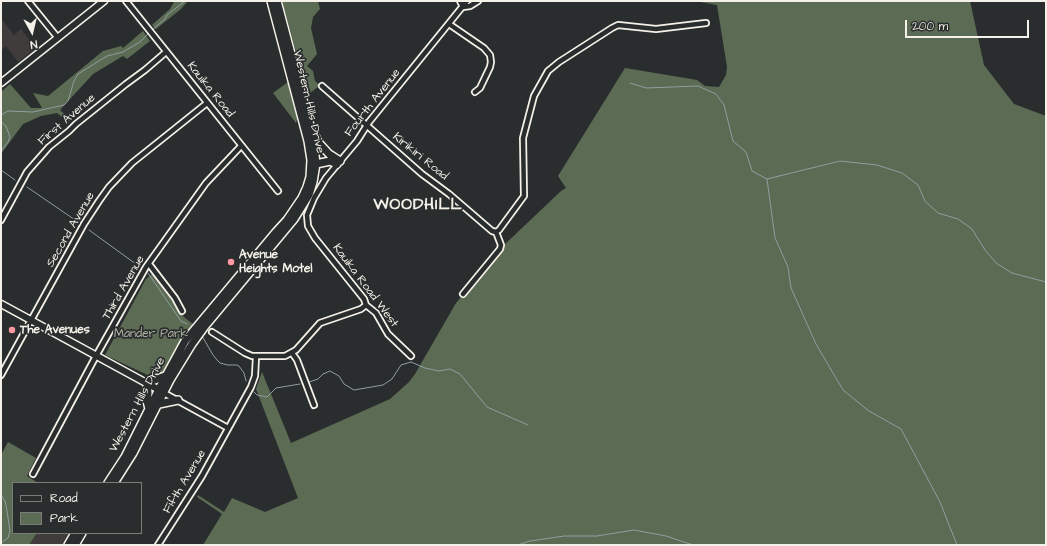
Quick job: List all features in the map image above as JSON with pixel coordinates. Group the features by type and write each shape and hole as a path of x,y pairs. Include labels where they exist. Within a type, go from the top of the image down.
{"highway":[{"name":"Western Hills Drive","path":"109,482 124,457 149,409 170,380 198,335 299,213 309,195 316,164 312,131 284,39 270,1"},
{"name":"Western Hills Drive","path":"115,482 133,453 159,404 165,376 185,342 287,220 302,198 307,187 310,177 310,151 284,39 277,1"},
{"path":"312,131 329,154 339,163"},
{"path":"316,164 330,161 339,163"},
{"path":"149,409 146,383 165,376"},
{"path":"159,404 178,400"},
{"path":"68,545 75,534"},
{"path":"75,545 81,534"}],"main road":[{"path":"1,83 104,1"},
{"path":"1,304 162,391"}],"street":[{"path":"28,1 58,38"},
{"name":"Kauika Road","path":"126,1 278,192"},
{"path":"460,1 463,7 470,6 478,1"},
{"name":"Fourth Avenue","path":"307,224 307,215 314,198 326,178 467,1"},
{"path":"464,294 499,251 500,245 496,232 524,196 523,138 534,96 548,71 558,62 618,25 656,29 706,23"},
{"path":"449,24 484,48 490,55 492,62 490,67 480,88 474,92"},
{"name":"First Avenue","path":"1,220 27,172 49,147 166,52"},
{"name":"Kirikiri Road","path":"322,86 422,174 449,194 492,231 496,232"},
{"name":"Second Avenue","path":"1,375 84,224 109,187 132,163 207,102"},
{"name":"Third Avenue","path":"33,474 96,356 149,264 206,183 242,146"},
{"name":"Kauika Road West","path":"307,224 315,238 364,298 366,305 376,313 388,334 411,356"},
{"path":"149,264 175,298 182,311"},
{"path":"212,332 245,353 256,357 285,356 292,353 320,324 363,308 366,305"},
{"path":"292,353 297,360 314,405"},
{"name":"Fifth Avenue","path":"158,545 198,482 253,381 256,370 256,357"},
{"path":"162,391 228,428"}],"shaded area":[{"path":"1,18 14,35 21,29 36,48 18,62 6,46 1,51"},
{"path":"36,534 72,534 66,545 29,545"}],"green space":[{"path":"173,1 188,1 181,9 156,29 152,25 170,9 174,2"},
{"path":"282,1 318,1 320,9 313,17 311,28 317,54 307,66 313,71 315,81 320,85 308,95"},
{"path":"695,1 970,1 984,65 1014,104 1046,116 1046,545 203,545 222,514 197,497 198,495 224,512 232,498 265,512 298,498 256,389 262,372 291,443 390,399 409,382 415,374 456,303 502,247 566,188 558,176 625,68 697,80 705,86 719,87 726,75 727,67 717,5"},
{"path":"143,31 150,41 127,59 123,56 93,74 60,110 71,120 68,122 57,113 41,116 23,124 1,154 1,92 10,84 31,108 42,108 33,93 48,96 103,51 121,46 123,48"},
{"path":"288,82 298,116 296,123 273,93"},
{"name":"Mander Park","path":"152,274 184,317 194,325 182,340 165,372 157,377 152,377 105,355 146,279"},
{"path":"8,442 36,458 27,476 36,482 12,482 12,534 36,534 29,545 1,545 1,455"}],"waterway":[{"path":"152,30 165,19 167,15 185,1"},
{"path":"1,115 8,111 33,112 64,105 68,101 74,81 78,74 107,56 123,52 140,42 149,33"},
{"path":"630,83 646,88 698,86 716,94 724,105 733,141 746,152 752,171 767,179 840,161 877,165 902,173 918,185 925,201 938,213 958,219 972,229 985,250 996,263 1012,273 1046,282"},
{"path":"1,122 6,126 10,137 1,151"},
{"path":"1,170 15,180"},
{"path":"767,179 775,238 788,267 791,288 816,344 843,390 869,411 901,429 940,502 957,545"},
{"path":"27,187 78,222"},
{"path":"89,230 140,267"},
{"path":"148,273 181,321 187,324"},
{"path":"202,336 217,360 220,363 239,366 244,373 246,381"},
{"path":"309,382 318,379 323,374 330,371 339,376 344,384 354,390 383,385 392,379 401,365 411,362 425,368 439,371 450,369 460,374 487,407 528,425"},
{"path":"254,392 257,395 267,397 276,388 300,384"},
{"path":"1,495 5,501 10,531 8,538 1,543"},
{"path":"518,545 530,541 564,536 597,536 634,530 666,536 693,545"}],"place":[{"name":"Avenue Heights Motel","path":"231,262"},
{"name":"The Avenues","path":"12,330"}],"district":[{"name":"WOODHILL","path":"418,206"}]}
